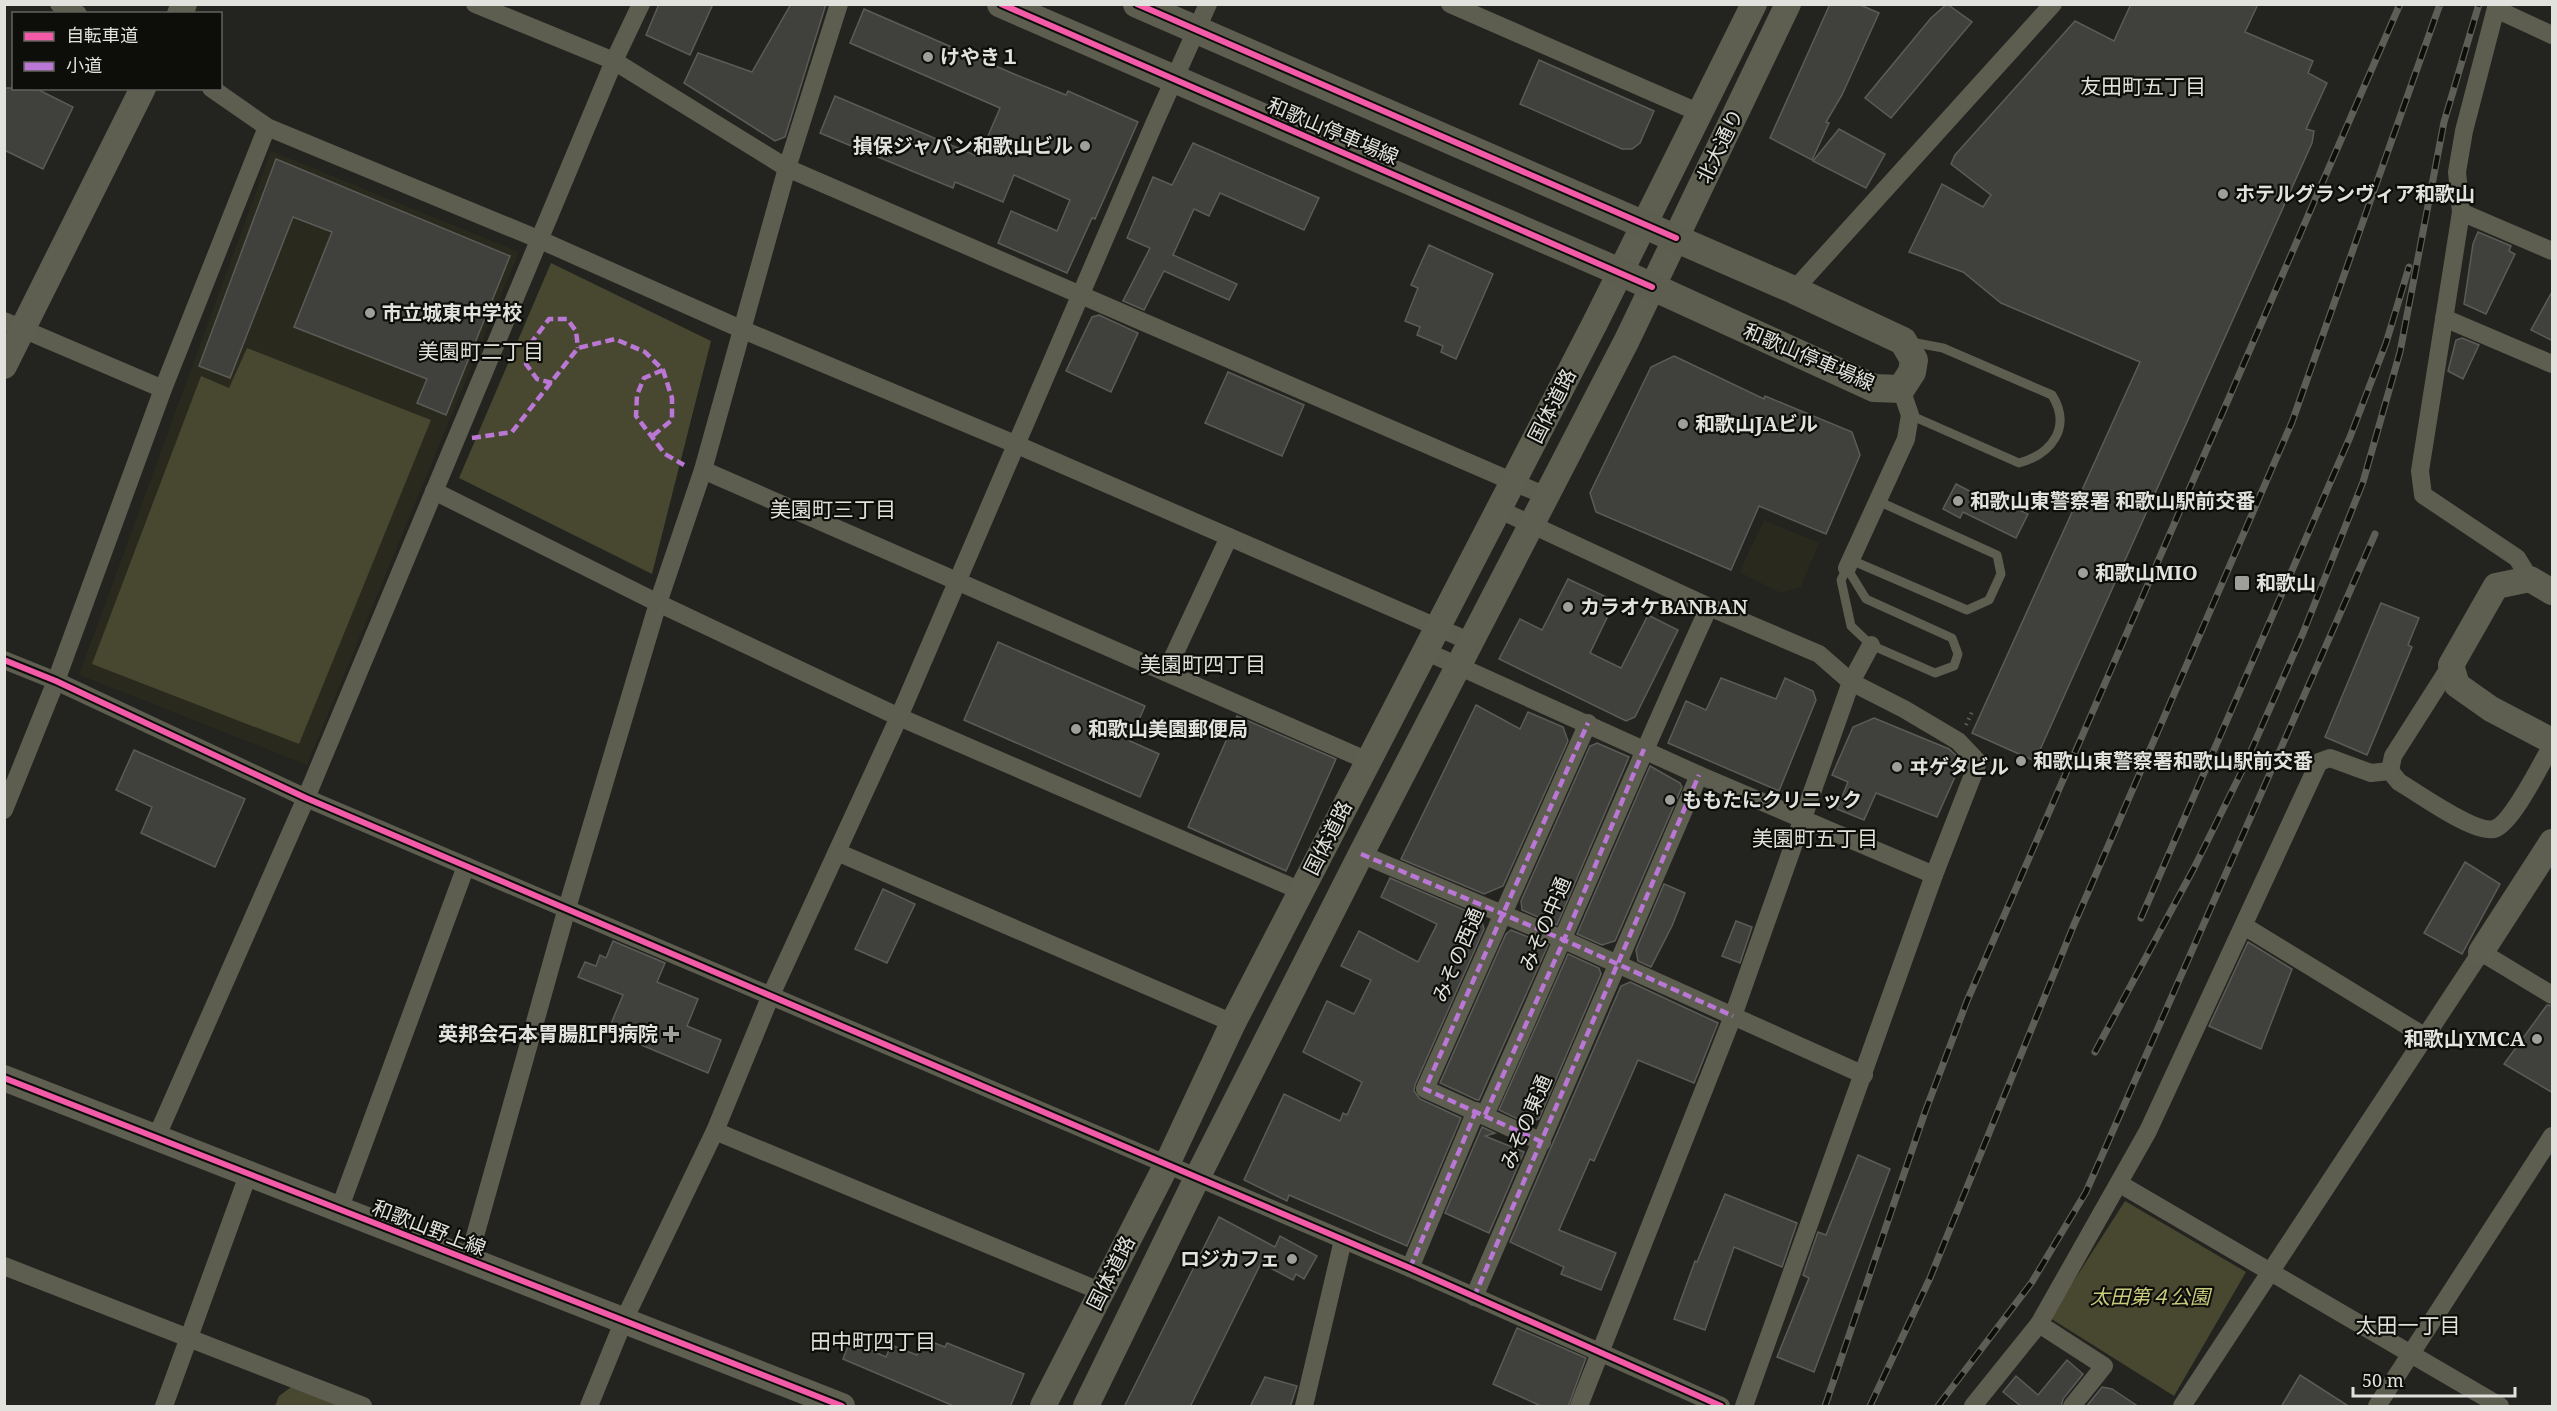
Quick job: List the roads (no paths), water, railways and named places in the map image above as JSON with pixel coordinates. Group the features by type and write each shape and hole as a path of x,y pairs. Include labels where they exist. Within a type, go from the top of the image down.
{"main road":[{"name":"和歌山停車場線","path":"1001,4 1173,81 1620,272 1905,402 1914,360 1903,341 1794,290 1644,225 1203,17 1137,4"}],"street":[{"path":"59,4 74,12"},
{"path":"476,4 614,61 787,168 1546,496"},
{"path":"156,1138 306,798 538,239 614,61 641,4"},
{"path":"468,1261 567,908 658,603 703,470 787,168 839,4"},
{"path":"1450,4 1700,113"},
{"name":"北大通り","path":"1620,272 1754,4"},
{"name":"北大通り","path":"1652,287 1788,4"},
{"path":"1794,290 2053,4"},
{"path":"2553,35 2496,7 2457,172 2462,212 2420,471 2423,495 2517,558 2530,579 2553,592"},
{"path":"589,1407 624,1320 715,1131 771,995 899,717 1015,444 1203,17"},
{"path":"4,366 14,325 142,90"},
{"path":"214,90 267,127 538,239 741,329 1015,444 1471,642"},
{"path":"4,810 56,681 163,389 267,127"},
{"path":"2462,212 2553,250"},
{"name":"国体道路","path":"1043,1407 1167,1164 1233,1023 1620,272"},
{"name":"国体道路","path":"1086,1407 1197,1178 1652,287"},
{"path":"2444,318 2553,364"},
{"path":"14,325 163,389"},
{"path":"1849,564 1906,440 1905,402"},
{"path":"703,470 1368,761"},
{"path":"434,491 658,603 899,717 1301,891"},
{"path":"1498,509 1709,607 1819,654 1851,682 1904,709 1958,741 1978,762 1934,875 1744,1407"},
{"path":"1166,672 1230,537"},
{"path":"2390,771 2393,756 2451,665 2496,586 2530,579"},
{"name":"みその中通","path":"1410,1268 1564,940 1644,749 1709,607"},
{"path":"1579,1407 1733,1016 1851,682 1871,645"},
{"path":"1425,651 1699,775 1934,875"},
{"path":"4,660 56,681 306,798 1410,1268 1601,1351 1721,1407"},
{"path":"2390,771 2399,782 2477,828 2494,829 2507,820 2553,743 2491,709 2457,685 2451,665"},
{"name":"みその西通","path":"1542,1142 1425,1089 1588,723"},
{"path":"1974,1407 2039,1324 2120,1184 2148,1131 2319,762 2330,758 2372,773 2390,771"},
{"name":"みその東通","path":"1474,1297 1699,775"},
{"path":"2182,1407 2268,1272 2553,842"},
{"path":"837,852 1233,1023"},
{"path":"1361,854 1619,964 1864,1075"},
{"path":"339,1210 466,866"},
{"path":"2244,926 2424,1036"},
{"path":"2481,952 2553,994"},
{"name":"和歌山野上線","path":"4,1078 842,1407"},
{"path":"715,1131 1102,1292"},
{"path":"2377,1407 2553,1136"},
{"path":"164,1407 248,1175"},
{"path":"2120,1184 2500,1407"},
{"path":"1304,1407 1343,1240"},
{"path":"4,1266 363,1407"},
{"path":"2039,1324 2104,1366 2072,1407"}],"lane":[{"path":"1903,341 1943,348 2052,395 2059,407 2062,419 2049,449 2037,458 2019,463 1905,402"},
{"path":"1849,564 1967,610 1989,600 2001,574 1996,555 1878,501"},
{"path":"1849,564 1866,599 1952,638 1958,654 1954,666 1935,673 1871,645 1851,626 1841,580 1849,564"}],"railway":[{"path":"1825,1406 1925,1112 1967,1001 2400,4"},
{"path":"1870,1406 1930,1278 2073,927 2292,422 2440,4"},
{"path":"2095,1052 2194,868 2243,769 2303,633 2363,482 2400,352 2444,122 2479,4"},
{"path":"2141,918 2350,437 2386,343 2409,267"},
{"path":"1938,1406 2032,1282 2086,1192 2375,534"}],"place":[{"name":"けやき１","path":"928,57"},
{"name":"損保ジャパン和歌山ビル","path":"1085,146"},
{"name":"ホテルグランヴィア和歌山","path":"2223,194"},
{"name":"市立城東中学校","path":"370,313"},
{"name":"和歌山JAビル","path":"1683,424"},
{"name":"和歌山東警察署 和歌山駅前交番","path":"1958,501"},
{"name":"和歌山MIO","path":"2083,573"},
{"name":"和歌山","path":"2242,583"},
{"name":"カラオケBANBAN","path":"1568,607"},
{"name":"和歌山美園郵便局","path":"1076,729"},
{"name":"和歌山東警察署和歌山駅前交番","path":"2021,761"},
{"name":"ヰゲタビル","path":"1897,767"},
{"name":"ももたにクリニック","path":"1670,800"},
{"name":"英邦会石本胃腸肛門病院","path":"671,1034"},
{"name":"和歌山YMCA","path":"2537,1039"},
{"name":"ロジカフェ","path":"1292,1259"}],"district":[{"name":"友田町五丁目","path":"2143,87"},
{"name":"美園町二丁目","path":"481,352"},
{"name":"美園町三丁目","path":"833,510"},
{"name":"美園町四丁目","path":"1203,665"},
{"name":"美園町五丁目","path":"1815,839"},
{"name":"太田一丁目","path":"2408,1326"},
{"name":"田中町四丁目","path":"873,1342"}],"park label":[{"name":"太田第４公園","path":"2150,1297"}]}
